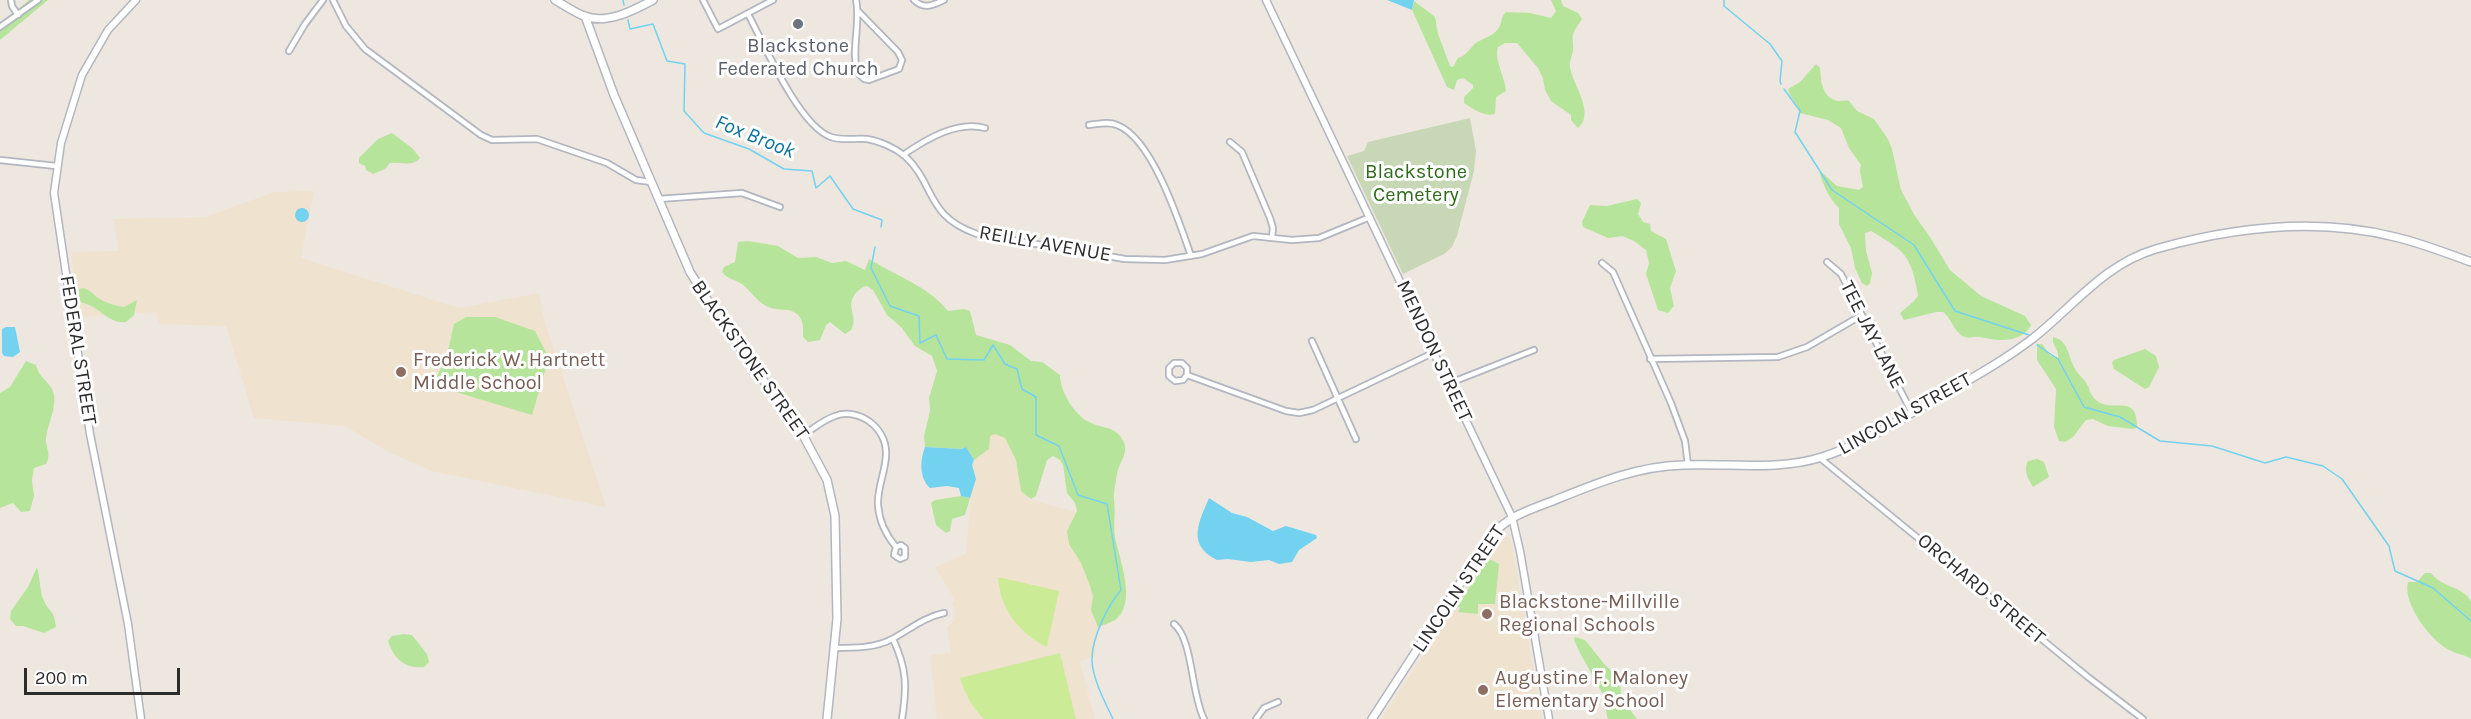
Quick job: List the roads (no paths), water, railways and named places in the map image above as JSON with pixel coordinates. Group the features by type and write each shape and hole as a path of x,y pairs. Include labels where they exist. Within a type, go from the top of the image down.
{"main road":[{"path":"555,0 585,16 597,18 614,16 653,0"},
{"name":"BLACKSTONE STREET","path":"585,16 593,42 658,199 696,282 803,435 822,468 834,504 837,554 835,648 827,719"},
{"name":"LINCOLN STREET","path":"1372,719 1491,536 1503,522 1605,480 1642,470 1688,465 1774,465 1820,458 1857,444 2015,351 2048,326 2103,276 2131,259 2157,249 2258,228 2302,226 2347,228 2383,234 2471,262"}],"street":[{"path":"11,0 18,15"},
{"path":"0,27 38,0"},
{"name":"FEDERAL STREET","path":"136,0 108,30 85,68 70,110 56,166 54,193 94,454 131,643 141,719"},
{"path":"289,51 323,0"},
{"path":"333,0 346,26 365,49 481,135 492,140 537,138 608,164 636,180 651,182"},
{"path":"703,0 718,29 773,0"},
{"path":"856,0 858,11 855,27 857,72 864,79 869,80 899,69 902,60 898,52 858,11"},
{"path":"914,0 923,6 930,6 944,0"},
{"name":"MENDON STREET","path":"1266,0 1512,517 1519,542 1549,719"},
{"name":"REILLY AVENUE","path":"748,14 788,89 817,128 834,138 876,141 903,155 916,170 935,204 944,215 967,230 1125,259 1165,260 1191,256 1244,238 1272,237 1297,240 1318,238 1370,217"},
{"path":"1089,126 1106,123 1117,125 1133,135 1146,150 1191,256"},
{"path":"903,155 933,136 971,126 985,128"},
{"path":"1230,142 1242,153 1270,218 1273,228 1272,237"},
{"path":"0,160 56,166"},
{"path":"658,199 742,193 780,207"},
{"name":"TEE JAY LANE","path":"1827,262 1841,274 1912,412"},
{"path":"1602,263 1612,273 1671,403 1685,441 1688,465"},
{"path":"1650,358 1778,357 1807,348 1862,315"},
{"path":"1312,341 1356,440"},
{"path":"1450,383 1534,350"},
{"path":"1187,375 1295,413 1313,410 1435,352"},
{"path":"1174,363 1182,363 1187,369 1187,375 1183,380 1175,381 1168,375 1169,367 1174,363"},
{"path":"803,435 832,416 844,414 861,417 876,427 886,445 878,503 883,525 896,547"},
{"name":"ORCHARD STREET","path":"1820,458 2088,678 2143,719"},
{"path":"835,648 870,646 893,639 930,617 944,613"},
{"path":"1174,624 1184,636 1196,700 1204,719"},
{"path":"893,639 905,670 906,690 902,719"},
{"path":"1256,719 1264,708 1278,702"}],"water":[{"path":"1387,0 1414,0 1412,10"},
{"path":"302,208 307,210 309,215 307,220 302,222 297,220 295,215 297,210"},
{"path":"15,327 20,352 13,357 4,356 2,353 2,329"},
{"path":"925,447 961,449 966,447 974,460 972,465 976,479 970,498 961,496 959,488 947,486 930,488 926,484 922,469"},
{"path":"1209,498 1232,513 1247,517 1273,531 1286,526 1316,535 1317,538 1299,550 1292,562 1279,564 1269,560 1251,562 1217,560 1207,554 1198,540 1199,524"}],"waterway":[{"name":"Fox Brook","path":"623,0 624,5"},
{"path":"1724,0 1724,6 1770,44 1782,61 1781,84"},
{"name":"Fox Brook","path":"628,20 630,29 653,24 667,61 685,64 684,111 704,133 749,149 784,169 812,171 816,188 830,176 853,209 882,220 881,227"},
{"path":"1784,89 1800,111 1795,132 1832,190 1914,245 1955,311 2029,335"},
{"name":"Fox Brook","path":"875,247 871,268 890,306 919,316 920,343 936,335 947,359 984,360 993,345 1005,364 1017,369 1022,389 1036,397 1036,435 1059,446 1078,495 1107,504 1121,590 1110,605 1101,624 1094,643 1092,661 1097,683 1113,719"},
{"path":"2037,345 2058,359 2084,407 2120,417 2160,441 2212,446 2265,463 2286,457 2323,466 2342,479 2389,546 2395,571 2433,588 2471,621"}],"place":[{"name":"Blackstone Federated Church","path":"798,24"},
{"name":"Frederick W. Hartnett Middle School","path":"401,372"},
{"name":"Blackstone-Millville Regional Schools","path":"1487,614"},
{"name":"Augustine F. Maloney Elementary School","path":"1483,690"}],"park label":[{"name":"Blackstone Cemetery","path":"1416,184"}]}
